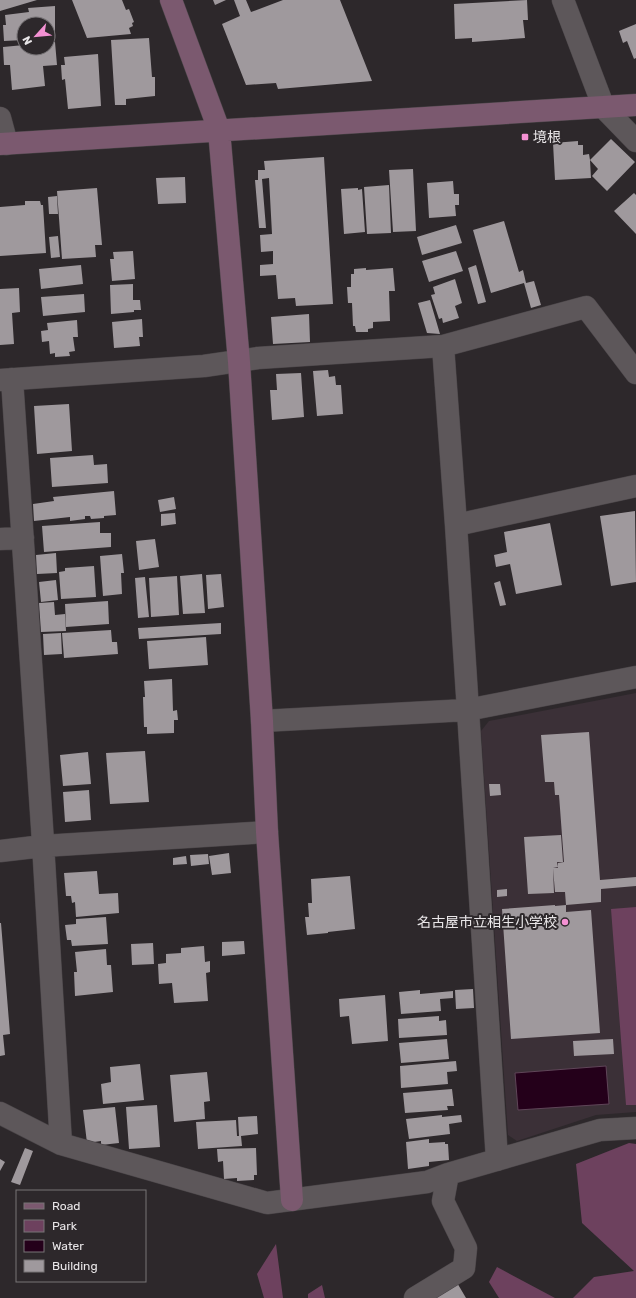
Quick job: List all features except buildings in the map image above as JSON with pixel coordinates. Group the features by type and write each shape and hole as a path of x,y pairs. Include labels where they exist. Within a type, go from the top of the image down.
{"street":[{"path":"171,0 219,130 239,362 262,721 267,832 292,1200"},
{"path":"563,0 604,108 636,141"},
{"path":"0,118 3,144 636,105"},
{"path":"60,1144 43,846 22,538 6,380 204,366 258,358 443,346 586,307 636,373"},
{"path":"443,346 497,1160"},
{"path":"456,525 636,486"},
{"path":"0,539 22,538"},
{"path":"262,721 467,710 636,677"},
{"path":"0,851 43,846 267,832"},
{"path":"0,1113 60,1144 267,1203 427,1182 448,1174 600,1130 636,1128"},
{"path":"415,1298 464,1268 466,1248 442,1201 448,1174"}],"shaded area":[{"name":"名古屋市立相生小学校","path":"636,693 636,1112 596,1115 517,1141 508,1135 481,731 489,721"}],"green space":[{"path":"636,907 636,1105 626,1105 611,909"},
{"path":"629,1143 636,1144 636,1298 573,1298 594,1277 634,1271 582,1223 576,1164"},
{"path":"276,1244 283,1298 264,1298 257,1274"},
{"path":"497,1267 555,1298 499,1298 489,1282"},
{"path":"322,1285 325,1298 308,1298 308,1294"}],"water":[{"path":"606,1066 609,1104 518,1110 515,1073"}],"place":[{"name":"境根","path":"525,137"},
{"name":"名古屋市立相生小学校","path":"565,922"}]}
